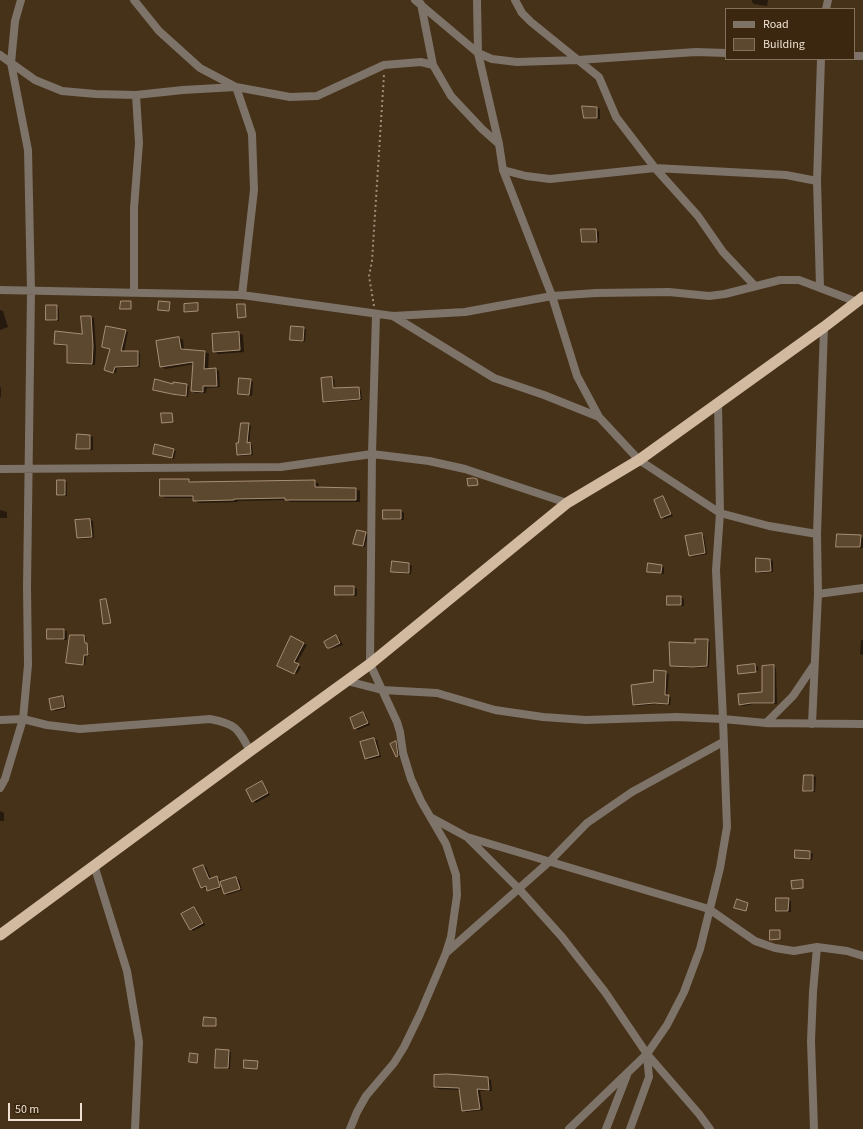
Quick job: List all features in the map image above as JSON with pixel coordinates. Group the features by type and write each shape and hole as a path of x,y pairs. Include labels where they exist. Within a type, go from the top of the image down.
{"highway":[{"path":"0,935 370,664 567,503 639,460 824,327 860,299"}],"street":[{"path":"0,788 5,779 23,719 28,665 27,586 30,468 31,291 28,150 11,63 15,20 21,0"},
{"path":"134,0 158,31 200,68 236,87 252,134 254,190 242,295"},
{"path":"477,0 478,53 499,144 503,170 552,296 577,376 599,417 639,460 720,513 769,526 817,534"},
{"path":"515,0 522,13 531,22 599,77 616,117 655,168 698,216 723,252 755,286"},
{"path":"418,1 478,53 492,59 517,62 578,60 696,52 725,53"},
{"path":"418,1 433,65 451,96 482,129 499,144"},
{"path":"0,55 36,80 62,91 136,95 183,90 236,87 290,97 317,96 384,66 420,62 433,65"},
{"path":"820,287 817,181 821,60"},
{"path":"134,292 134,208 138,143 136,95"},
{"path":"503,170 526,176 550,179 655,168 786,175 817,181"},
{"path":"0,290 242,295 376,315 393,316 465,312 552,296 596,293 668,292 709,296 725,294 780,280 799,280 860,299"},
{"path":"350,1129 366,1096 394,1063 404,1047 420,1014 446,953 451,937 457,895 456,875 446,844 411,779 403,753 397,722 370,664 372,454 376,315"},
{"path":"393,316 494,378 544,395 599,417"},
{"path":"812,724 818,594 817,534 824,327"},
{"path":"569,1129 647,1054 667,1025 684,992 700,949 720,868 727,827 716,570 720,513 718,403"},
{"path":"0,469 281,467 372,454 429,461 465,469 567,503"},
{"path":"818,594 863,588"},
{"path":"766,723 793,696 814,664"},
{"path":"347,681 382,690 437,693 495,710 543,717 586,720 677,718 723,719 766,723 863,724"},
{"path":"0,720 23,719 47,725 80,728 210,719 227,722 241,733 250,751"},
{"path":"446,953 550,862 587,823 632,792 723,742"},
{"path":"432,818 467,837 709,909 755,941 775,948 794,951 817,947 847,951 863,956"},
{"path":"467,837 520,889 562,937 605,992 647,1054 699,1114 710,1129"},
{"path":"94,865 126,971 139,1042 135,1129"},
{"path":"814,1129 811,1041 817,947"},
{"path":"630,1129 650,1077 647,1054"},
{"path":"606,1129 628,1072"}],"path":[{"path":"376,315 370,290 369,276 372,261 384,66"}],"building":[{"path":"582,106 597,107 597,118 584,118"},
{"path":"581,229 596,229 597,242 582,242"},
{"path":"121,301 131,301 131,309 120,309"},
{"path":"159,301 170,302 169,311 158,310"},
{"path":"198,303 198,311 184,312 184,304"},
{"path":"237,304 245,304 246,317 238,318"},
{"path":"46,305 57,305 57,320 46,320"},
{"path":"81,316 91,316 93,346 92,364 67,363 67,345 54,344 55,331 82,334"},
{"path":"106,326 126,330 121,351 138,351 138,366 115,367 113,373 104,370 110,349 102,347"},
{"path":"291,326 304,327 303,341 290,340"},
{"path":"239,332 240,350 213,352 212,334"},
{"path":"179,337 181,349 205,351 204,369 216,368 217,386 203,386 203,392 191,391 193,362 160,367 156,341"},
{"path":"332,377 333,388 359,387 360,399 323,402 321,378"},
{"path":"239,378 251,379 249,395 238,394"},
{"path":"155,379 173,384 173,382 187,384 186,396 153,390"},
{"path":"161,413 172,413 173,422 162,423"},
{"path":"241,423 249,423 247,443 250,442 251,454 237,455 236,443 238,443"},
{"path":"77,434 90,435 90,449 76,449"},
{"path":"155,444 174,449 172,458 153,454"},
{"path":"160,479 189,479 189,482 315,480 315,487 356,488 356,500 285,500 285,498 193,501 193,496 160,496"},
{"path":"467,479 477,479 478,485 468,486"},
{"path":"57,480 65,480 65,495 57,495"},
{"path":"663,496 671,514 661,518 654,500"},
{"path":"383,510 401,510 401,519 383,519"},
{"path":"90,519 92,537 77,538 75,520"},
{"path":"357,530 366,532 363,546 353,544"},
{"path":"702,533 705,553 689,556 685,536"},
{"path":"837,534 861,535 860,547 836,547"},
{"path":"756,558 770,559 771,571 756,572"},
{"path":"392,561 409,563 409,573 391,572"},
{"path":"648,563 662,565 661,573 647,572"},
{"path":"335,586 354,586 354,595 335,595"},
{"path":"667,596 681,596 681,605 667,605"},
{"path":"106,599 111,623 103,624 100,600"},
{"path":"47,629 64,629 64,639 47,639"},
{"path":"70,635 84,635 85,643 87,643 88,655 84,655 83,665 66,663"},
{"path":"336,635 340,643 327,648 324,642"},
{"path":"291,636 304,643 294,662 299,664 294,674 277,666"},
{"path":"695,639 708,639 707,666 670,666 669,642 695,643"},
{"path":"755,664 756,672 738,674 737,666"},
{"path":"774,665 774,703 751,703 739,705 738,694 762,692 762,666"},
{"path":"654,670 666,671 665,695 669,695 668,704 654,703 633,705 631,685 653,682"},
{"path":"63,696 65,707 51,710 49,699"},
{"path":"363,712 368,723 354,729 350,718"},
{"path":"374,738 379,755 365,759 360,742"},
{"path":"396,741 398,756 396,757 390,744"},
{"path":"804,775 813,775 813,791 803,791"},
{"path":"262,781 268,793 252,802 246,790"},
{"path":"795,850 810,851 810,859 795,858"},
{"path":"203,865 209,879 217,876 220,887 207,891 206,886 201,888 193,869"},
{"path":"236,877 240,889 224,894 220,882"},
{"path":"803,880 803,888 792,889 791,881"},
{"path":"776,898 789,898 788,911 776,911"},
{"path":"737,899 748,903 746,911 734,908"},
{"path":"194,907 203,923 190,930 181,914"},
{"path":"770,930 780,930 780,939 770,940"},
{"path":"204,1017 216,1018 216,1026 203,1026"},
{"path":"216,1049 229,1050 228,1068 215,1068"},
{"path":"190,1053 198,1054 197,1063 189,1062"},
{"path":"244,1060 258,1061 257,1069 244,1068"},
{"path":"447,1074 488,1077 489,1090 477,1089 480,1109 462,1111 459,1088 434,1087 434,1075"}]}
